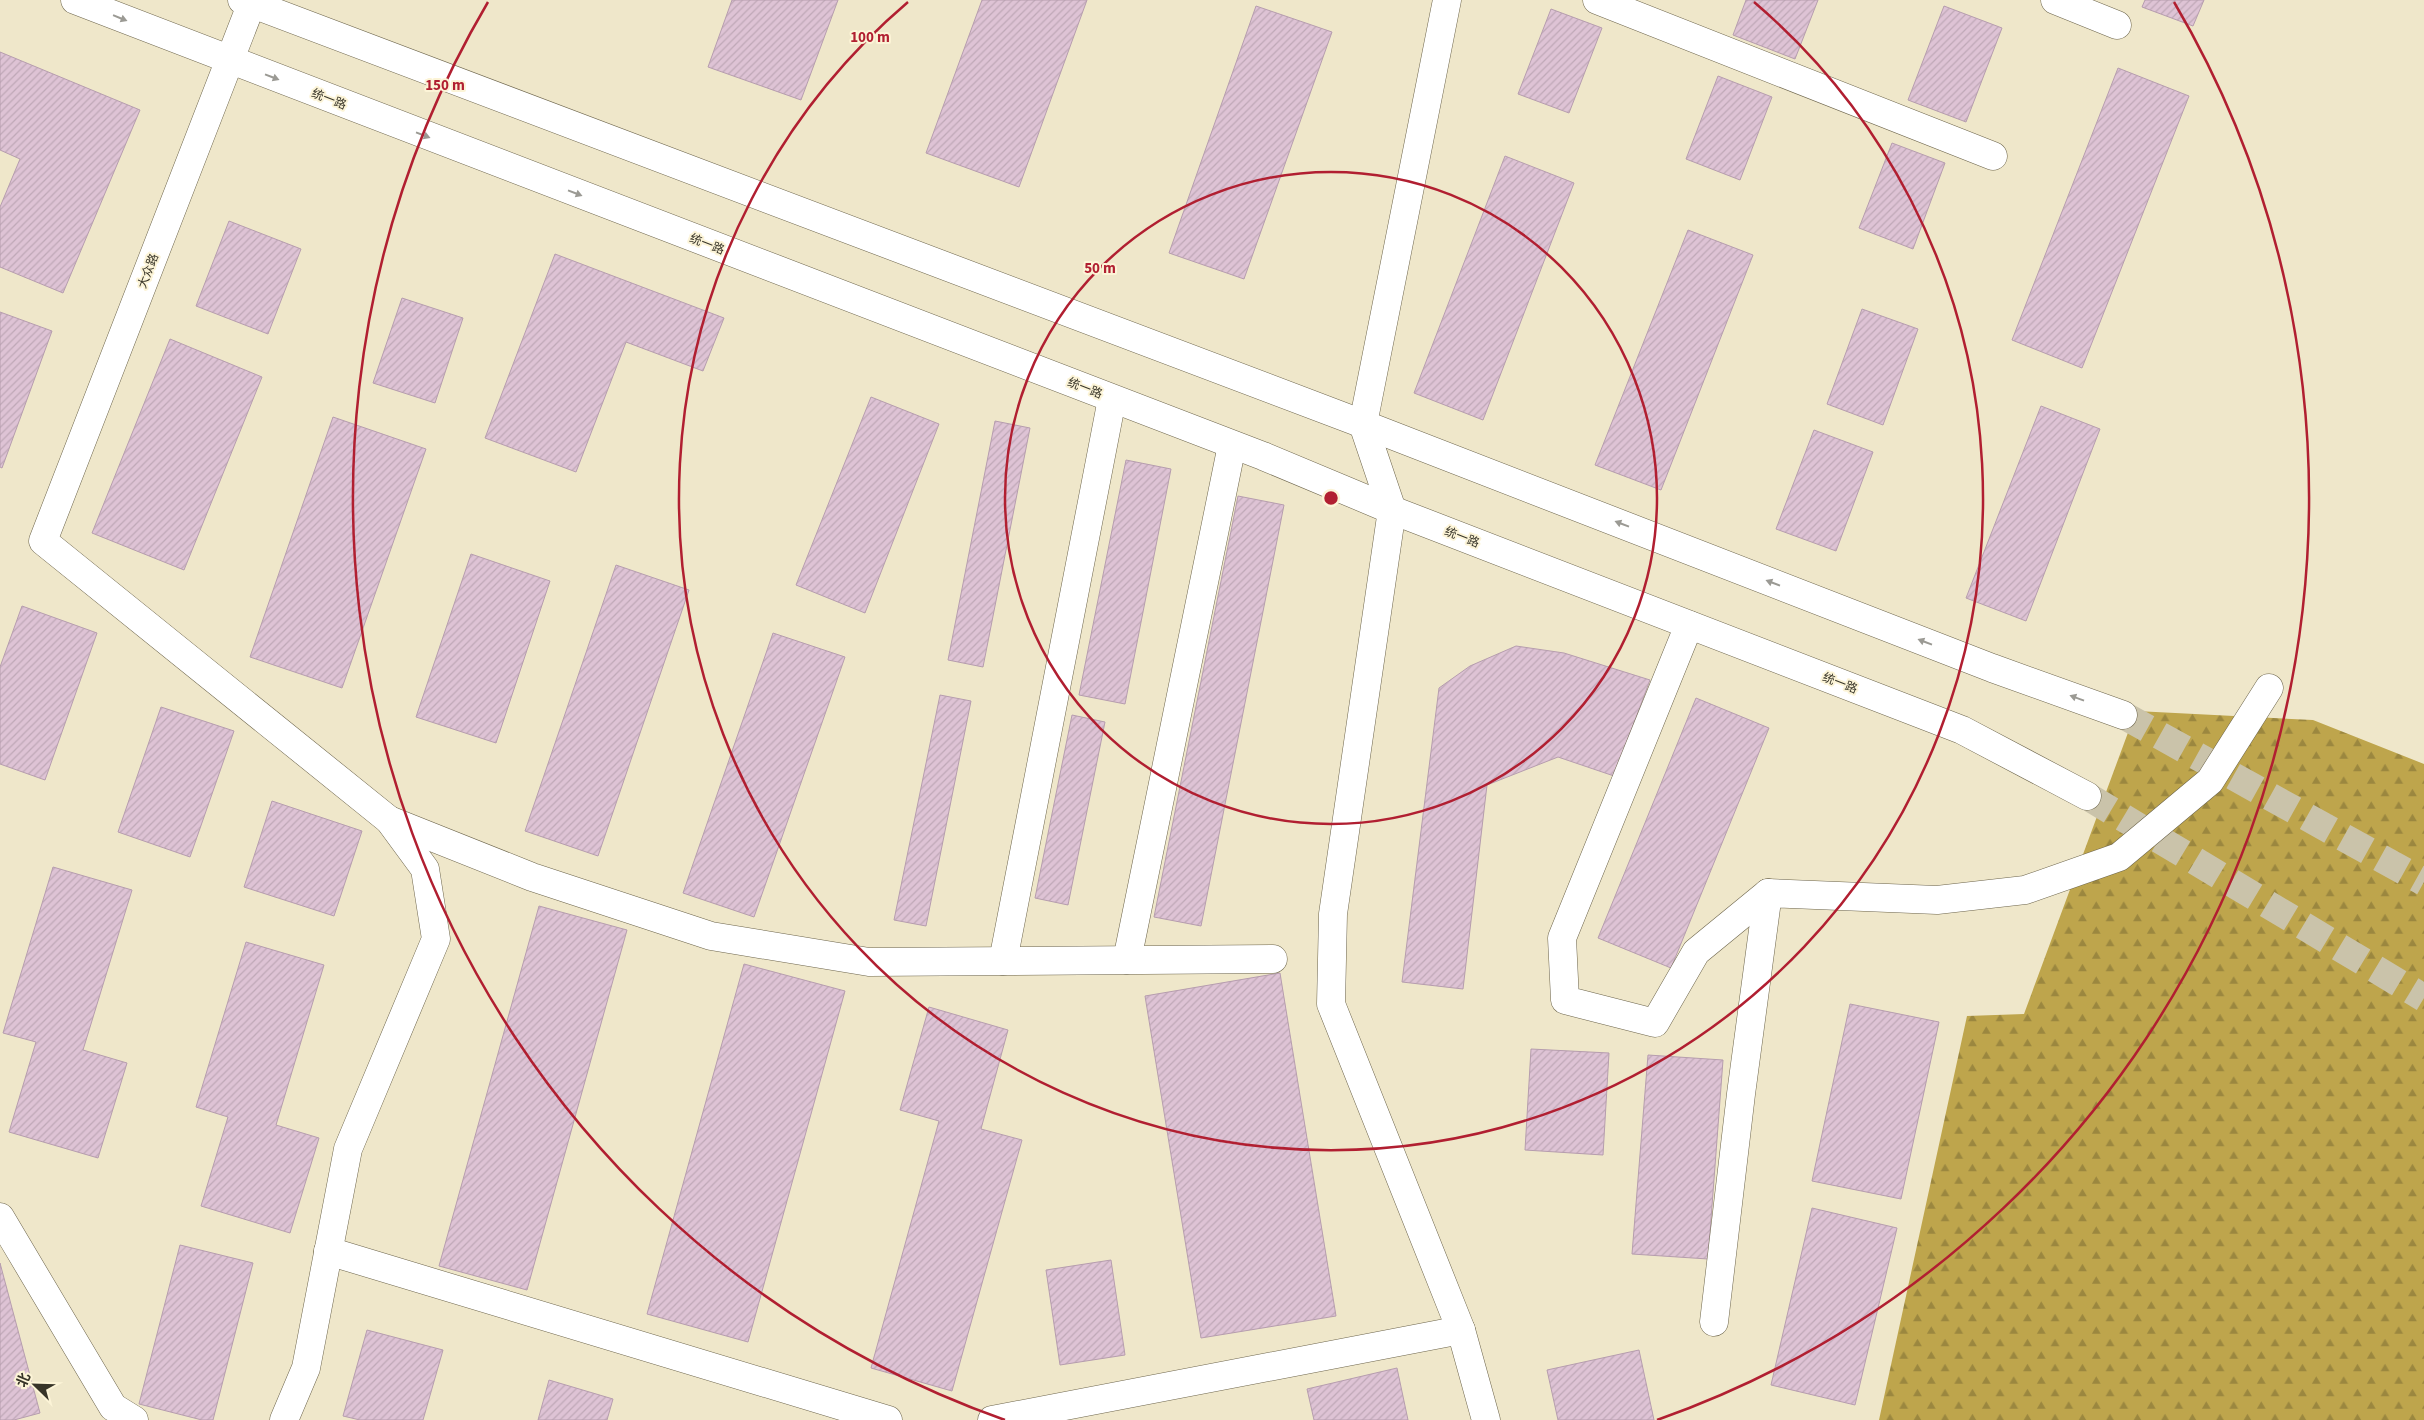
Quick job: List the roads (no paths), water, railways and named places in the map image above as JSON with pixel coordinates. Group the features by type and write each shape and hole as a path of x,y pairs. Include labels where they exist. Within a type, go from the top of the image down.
{"street":[{"name":"统一路","path":"75,0 1232,444 1392,510 1962,730 2087,796"},
{"path":"1447,0 1363,424 1392,510 1333,914 1331,1004 1461,1330 1486,1420"},
{"path":"1597,0 1993,156"},
{"path":"2055,0 2117,24"},
{"name":"大众路","path":"249,1 230,61 43,541 389,820"},
{"path":"249,1 1363,424 1983,664 2123,715"},
{"path":"1003,961 1112,399"},
{"path":"1126,960 1232,444"},
{"path":"1689,625 1562,938 1565,1000 1655,1023 1696,952 1768,893 1936,900 2025,890 2119,857 2210,781 2270,688"},
{"path":"389,820 532,877 711,936 869,962 1273,959"},
{"path":"284,1420 306,1368 348,1149 436,938 425,869 389,820"},
{"path":"1714,1322 1768,893"},
{"path":"0,1217 113,1407 134,1420"},
{"path":"328,1251 888,1420"},
{"path":"992,1420 1461,1330"}],"tunnel":[{"path":"2123,715 2424,882"},
{"path":"2087,796 2424,998"}]}
